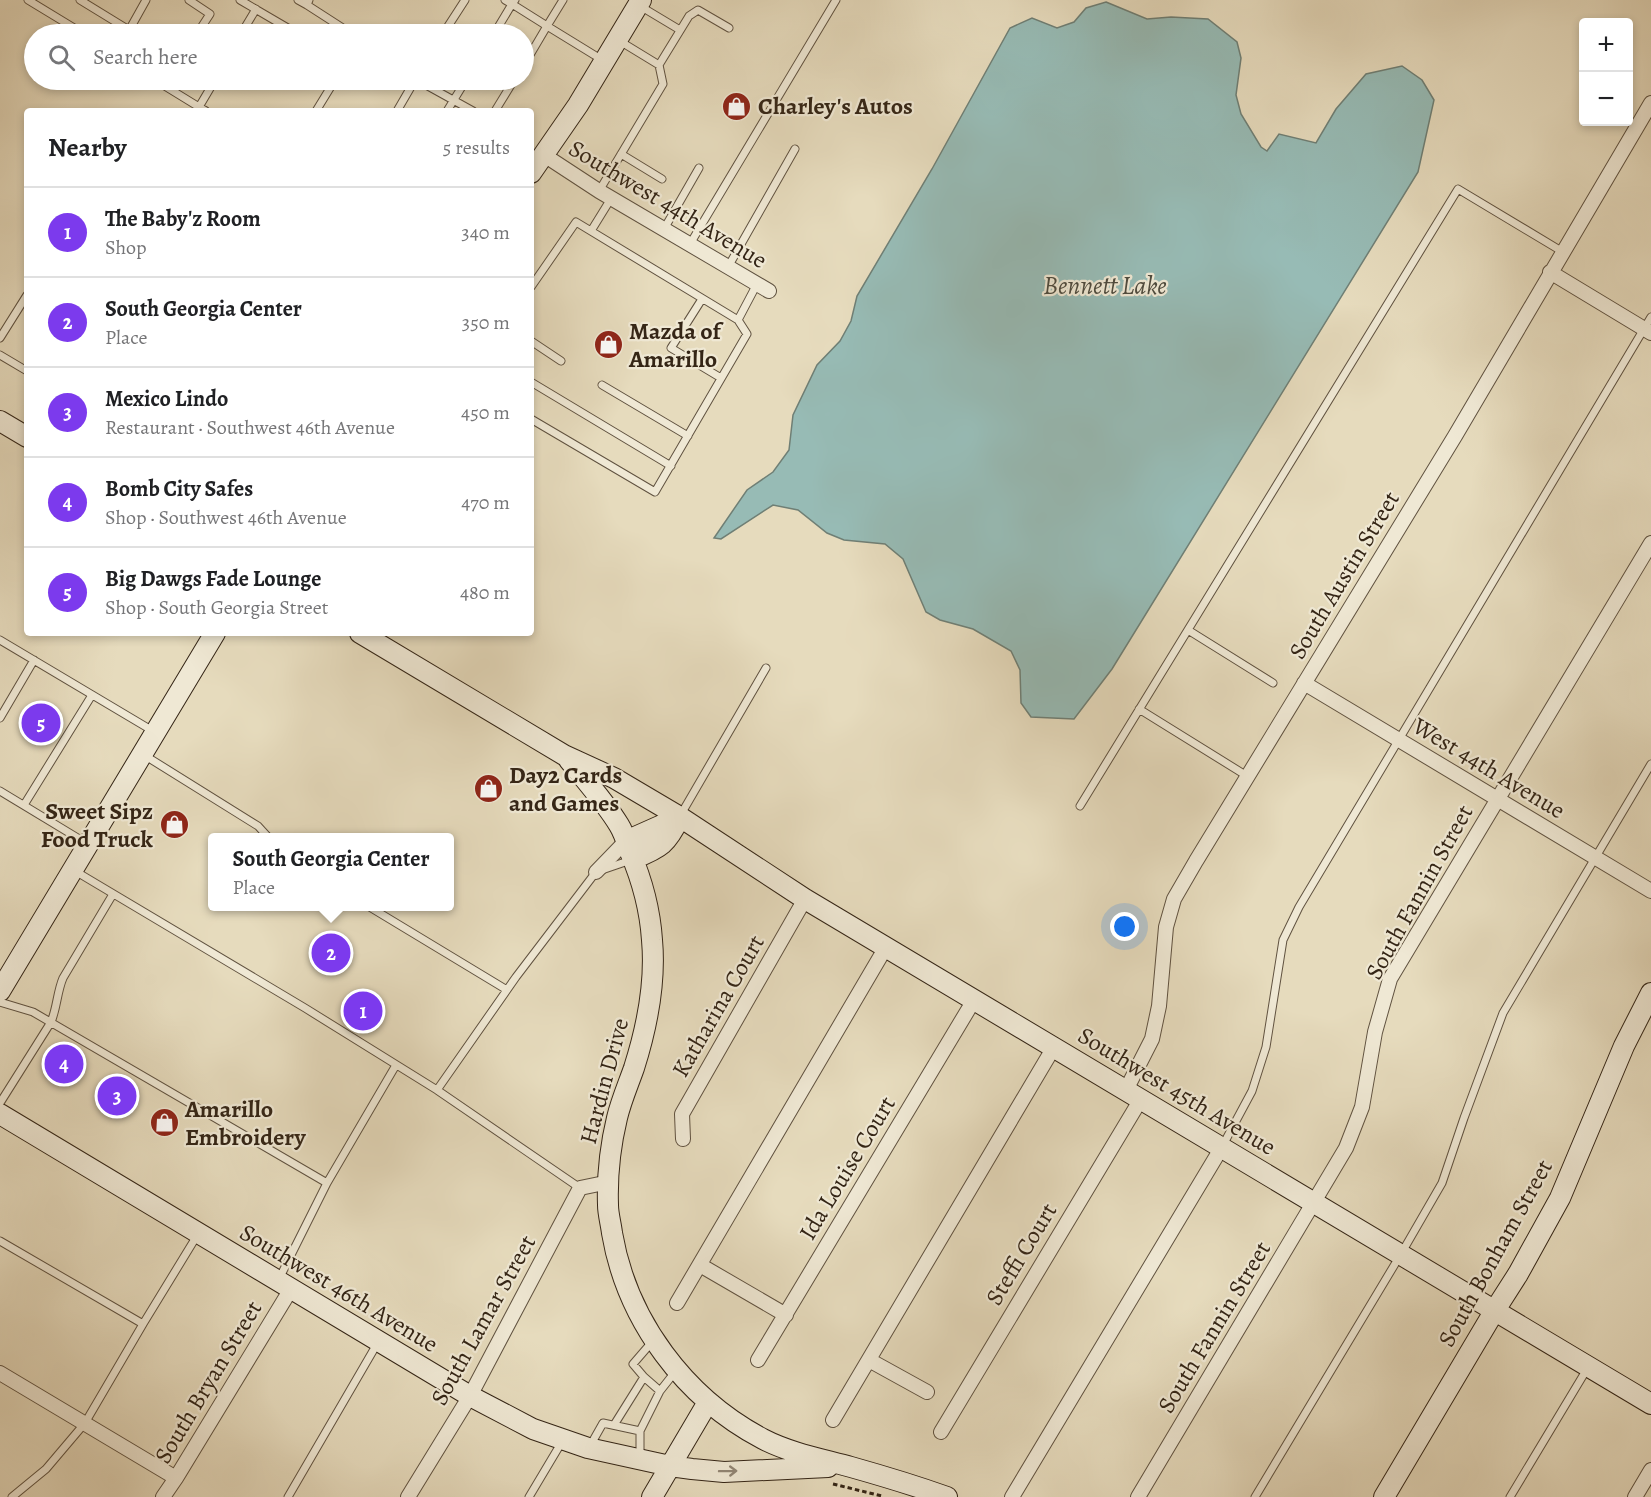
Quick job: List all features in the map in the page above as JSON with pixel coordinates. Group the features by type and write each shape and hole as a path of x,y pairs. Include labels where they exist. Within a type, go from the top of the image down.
{"street":[{"path":"534,166 540,153 578,105 640,2"},
{"name":"South Austin Street","path":"1133,1094 1152,1039 1159,1006 1166,927 1174,898 1455,436 1651,103"},
{"name":"Southwest 44th Avenue","path":"540,153 763,287"},
{"path":"1550,272 1649,326"},
{"path":"0,421 24,435"},
{"name":"South Fannin Street","path":"1138,1497 1346,1148 1362,1107 1375,1032 1390,979 1651,543"},
{"path":"0,991 143,754 202,643 219,636"},
{"path":"365,636 564,755"},
{"name":"West 44th Avenue","path":"1304,683 1651,891"},
{"name":"Southwest 45th Avenue","path":"564,755 614,778 680,817 806,899 1651,1404"},
{"name":"Hardin Drive","path":"564,755 603,800 621,827 639,874 647,903 652,940 653,973 644,1037 617,1118 609,1155 608,1206 616,1253 625,1284 639,1315 676,1371 727,1418 766,1441 848,1466"},
{"path":"630,850 655,850 672,833 680,817"},
{"path":"596,872 630,850 641,833 680,817"},
{"path":"665,842 695,835 722,844"},
{"name":"Katharina Court","path":"683,1139 682,1114 806,899"},
{"path":"677,1303 886,947"},
{"name":"South Bonham Street","path":"1384,1497 1518,1274 1560,1198 1624,1046 1651,993"},
{"name":"Ida Louise Court","path":"758,1360 974,999"},
{"path":"833,1420 1054,1047"},
{"name":"Steffi Court","path":"941,1432 1133,1094"},
{"name":"Southwest 46th Avenue","path":"0,1114 470,1396 533,1429 588,1448 692,1469 724,1472 848,1466"},
{"path":"1012,1497 1222,1147"},
{"path":"580,1188 609,1182"},
{"name":"South Lamar Street","path":"408,1497 470,1396 580,1188"},
{"path":"700,1264 786,1315"},
{"name":"South Bryan Street","path":"163,1497 176,1478 284,1285"},
{"path":"869,1360 927,1392"},
{"path":"0,1372 176,1478"},
{"path":"651,1497 708,1402"},
{"path":"848,1466 947,1497"},
{"path":"1635,1497 1651,1470"}],"lane":[{"path":"28,0 68,24"},
{"path":"80,0 116,24"},
{"path":"132,24 146,0"},
{"path":"189,0 210,14 204,24"},
{"path":"240,0 281,24"},
{"path":"298,0 308,2 338,24"},
{"path":"449,24 465,0"},
{"path":"534,48 563,0"},
{"path":"690,244 836,0"},
{"path":"499,24 511,1 604,61"},
{"path":"640,2 680,30"},
{"path":"247,24 256,9"},
{"path":"591,231 621,154 663,84 659,65 689,16 698,10 729,28"},
{"path":"618,40 659,65"},
{"path":"171,90 200,108"},
{"path":"202,108 211,90"},
{"path":"318,108 329,90"},
{"path":"399,108 410,90"},
{"path":"435,90 467,108"},
{"path":"449,108 460,90"},
{"path":"497,108 508,90"},
{"path":"728,267 795,149"},
{"path":"621,154 662,179"},
{"path":"664,229 699,168"},
{"path":"1080,806 1458,189 1563,252"},
{"path":"534,283 576,222 738,320 747,334 655,492 534,421"},
{"path":"738,320 763,287"},
{"path":"702,299 671,348 721,378"},
{"path":"0,338 24,300"},
{"path":"1222,1147 1252,1090 1266,1047 1283,940 1299,907 1649,326"},
{"path":"534,343 561,361"},
{"path":"0,354 24,369"},
{"path":"534,384 670,466"},
{"path":"602,385 688,436"},
{"path":"1188,630 1273,682"},
{"path":"0,640 155,732"},
{"path":"0,718 34,660"},
{"path":"680,817 766,668"},
{"path":"24,805 92,694"},
{"path":"1139,709 1247,776"},
{"path":"143,754 258,826 265,833"},
{"path":"1255,1497 1442,1182 1503,1013 1651,764"},
{"path":"0,790 88,844"},
{"path":"73,870 295,1002 437,1090 580,1188"},
{"path":"437,1090 507,990 596,872"},
{"path":"0,1103 51,1022 63,978 113,894"},
{"path":"376,911 507,990"},
{"path":"0,1002 33,1012 327,1183"},
{"path":"284,1285 327,1183 396,1065"},
{"path":"12,1497 46,1469 85,1423 198,1234"},
{"path":"0,1241 143,1324"},
{"path":"654,1340 633,1364 660,1391"},
{"path":"288,1497 379,1342"},
{"path":"1510,1497 1588,1367"},
{"path":"640,1459 640,1431 660,1391 676,1371"},
{"path":"614,1425 644,1377"},
{"path":"588,1448 603,1423 640,1431"},
{"path":"529,1497 563,1439"}],"water":[{"name":"Bennett Lake","path":"1106,2 1147,19 1171,17 1208,19 1237,42 1241,58 1236,95 1241,114 1261,147 1267,151 1279,134 1316,143 1336,109 1366,74 1402,66 1422,80 1434,100 1418,172 1112,669 1074,719 1031,717 1021,703 1020,670 1011,651 973,629 940,620 926,612 903,559 885,544 844,540 827,533 798,510 773,505 721,539 714,538 747,490 773,472 789,450 793,415 817,365 840,341 851,321 857,296 932,169 1010,28 1032,18 1057,28 1074,22 1086,8"}],"place":[{"name":"Charley's Autos","path":"737,106"},
{"name":"Mazda of Amarillo","path":"608,345"},
{"name":"Big Dawgs Fade Lounge","path":"41,723"},
{"name":"Day2 Cards and Games","path":"488,789"},
{"name":"Sweet Sipz Food Truck","path":"174,825"},
{"name":"South Georgia Center","path":"331,953"},
{"name":"The Baby'z Room","path":"363,1011"},
{"name":"Bomb City Safes","path":"64,1064"},
{"name":"Mexico Lindo","path":"117,1096"},
{"name":"Amarillo Embroidery","path":"164,1123"}]}
